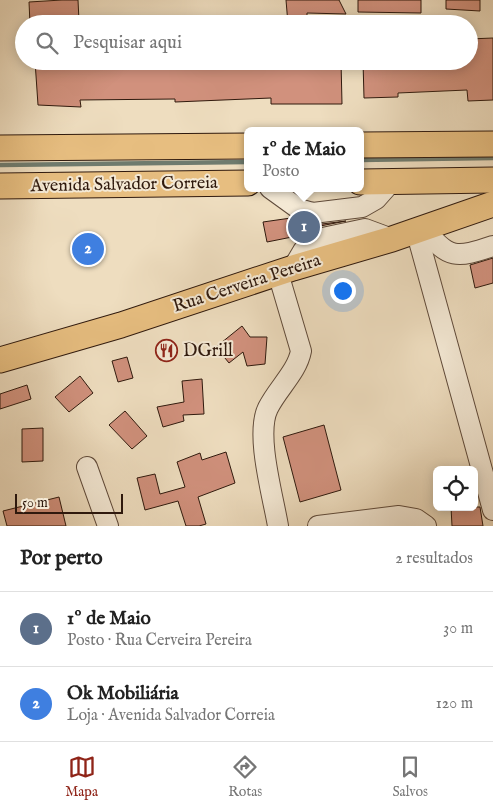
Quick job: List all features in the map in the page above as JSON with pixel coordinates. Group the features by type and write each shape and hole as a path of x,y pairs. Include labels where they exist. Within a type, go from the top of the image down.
{"main road":[{"path":"364,145 493,144"},
{"path":"0,148 244,146"},
{"path":"364,182 493,180"},
{"name":"Avenida Salvador Correia","path":"0,186 244,183"},
{"name":"Rua Cerveira Pereira","path":"0,360 121,325 286,271 392,239 493,204"}],"street":[{"path":"276,192 299,209 312,213 362,207 376,199 392,181"},
{"path":"420,229 434,242 457,255 468,255 493,246"},
{"path":"420,229 493,510"},
{"path":"278,526 263,439 264,416 269,405 299,361 301,351 286,271"},
{"path":"87,467 108,526"},
{"path":"318,526 399,516 416,519 426,526"}],"building":[{"path":"78,0 79,15 30,15 29,2"},
{"path":"286,0 339,0 346,14 307,13 307,15 287,15"},
{"path":"358,0 421,0 421,13 358,12"},
{"path":"446,0 480,0 480,11 446,9"},
{"path":"493,38 493,100 468,101 467,90 398,93 398,97 364,98 363,70 478,70 478,39"},
{"path":"36,70 341,70 342,104 271,104 271,98 175,102 175,99 80,100 81,107 38,105"},
{"path":"291,218 314,225 346,221 315,227 302,235 267,242 263,222"},
{"path":"493,258 493,283 475,288 470,265"},
{"path":"242,326 250,337 267,337 265,364 247,366 243,352 229,363 216,347"},
{"name":"DGrill","path":"172,343 176,354 160,360 157,348"},
{"path":"127,357 133,378 118,382 112,361"},
{"path":"80,376 93,393 69,412 55,397"},
{"path":"202,379 204,414 183,415 184,421 163,427 157,407 184,402 182,381"},
{"path":"27,385 31,399 0,409 0,394"},
{"path":"125,411 147,436 132,449 109,425"},
{"path":"324,425 341,490 300,502 283,437"},
{"path":"43,428 43,461 22,462 22,429"},
{"path":"226,452 235,483 198,497 206,524 186,526 178,501 145,510 137,478 155,474 160,494 185,487 177,462 200,453 202,460"},
{"path":"59,497 66,526 7,526 3,511"},
{"path":"478,507 480,507 483,526 452,526 451,511 478,511"}],"waterway":[{"path":"364,160 493,158"},
{"path":"0,165 244,162"}],"place":[{"name":"1º de Maio","path":"304,227"},
{"name":"Ok Mobiliária","path":"88,249"},
{"name":"DGrill","path":"167,351"}]}
